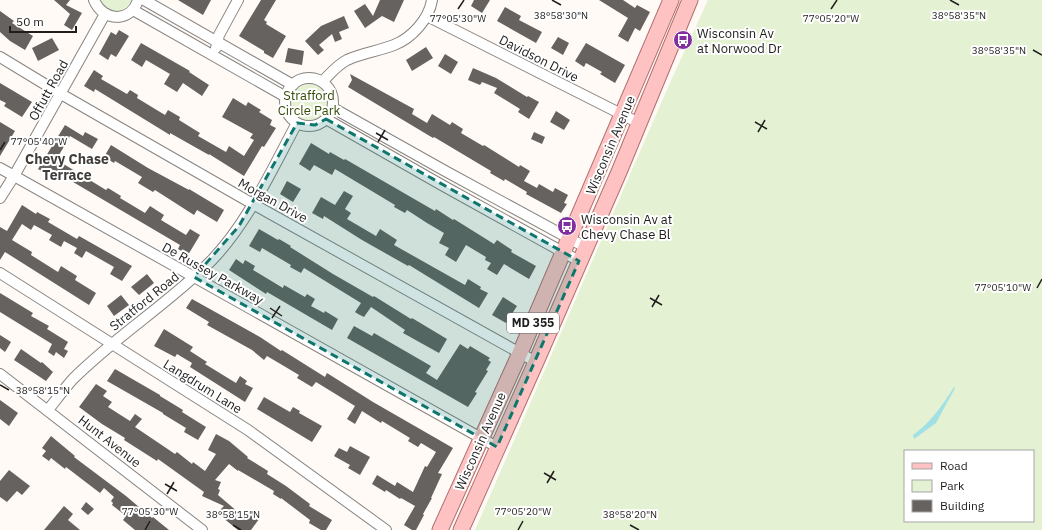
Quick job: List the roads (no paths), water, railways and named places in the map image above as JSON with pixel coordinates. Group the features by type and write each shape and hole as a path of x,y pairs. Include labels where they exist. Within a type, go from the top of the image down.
{"main road":[{"name":"Wisconsin Avenue","path":"440,530 520,354 671,0"},
{"name":"Wisconsin Avenue","path":"460,530 536,362 639,123 690,0"}],"street":[{"path":"94,0 96,6 105,14 116,17 122,17 133,10 138,0"},
{"path":"144,0 293,85"},
{"path":"214,56 219,35 238,0"},
{"path":"322,82 337,66 346,60 395,45 407,37 427,16 432,0"},
{"path":"133,10 286,97"},
{"name":"Offutt Road","path":"0,198 14,176 105,14"},
{"name":"Davidson Drive","path":"427,16 639,123"},
{"name":"Morgan Drive","path":"0,57 60,94 253,204 536,362"},
{"path":"307,78 322,82 330,89 333,108 326,119 315,125 309,126 297,123 291,118 285,102 289,89 300,80 307,78"},
{"path":"333,108 447,172 582,254"},
{"path":"326,119 440,184 582,254"},
{"name":"Stratford Road","path":"48,410 72,380 112,344 194,277 212,260 239,226 253,204 297,123"},
{"name":"De Russey Parkway","path":"0,168 497,447"},
{"path":"440,184 447,172"},
{"name":"Langdrum Lane","path":"0,273 248,430 386,530"},
{"name":"Hunt Avenue","path":"0,374 202,530"}],"water":[{"path":"954,387 955,388 936,423 914,439 913,435 936,413"}],"place":[{"name":"Wisconsin Av at Norwood Dr","path":"683,40"},
{"name":"Wisconsin Av at Chevy Chase Bl","path":"567,226"}],"district":[{"name":"Chevy Chase Terrace","path":"67,168"}],"park label":[{"name":"Strafford Circle Park","path":"309,102"}]}
